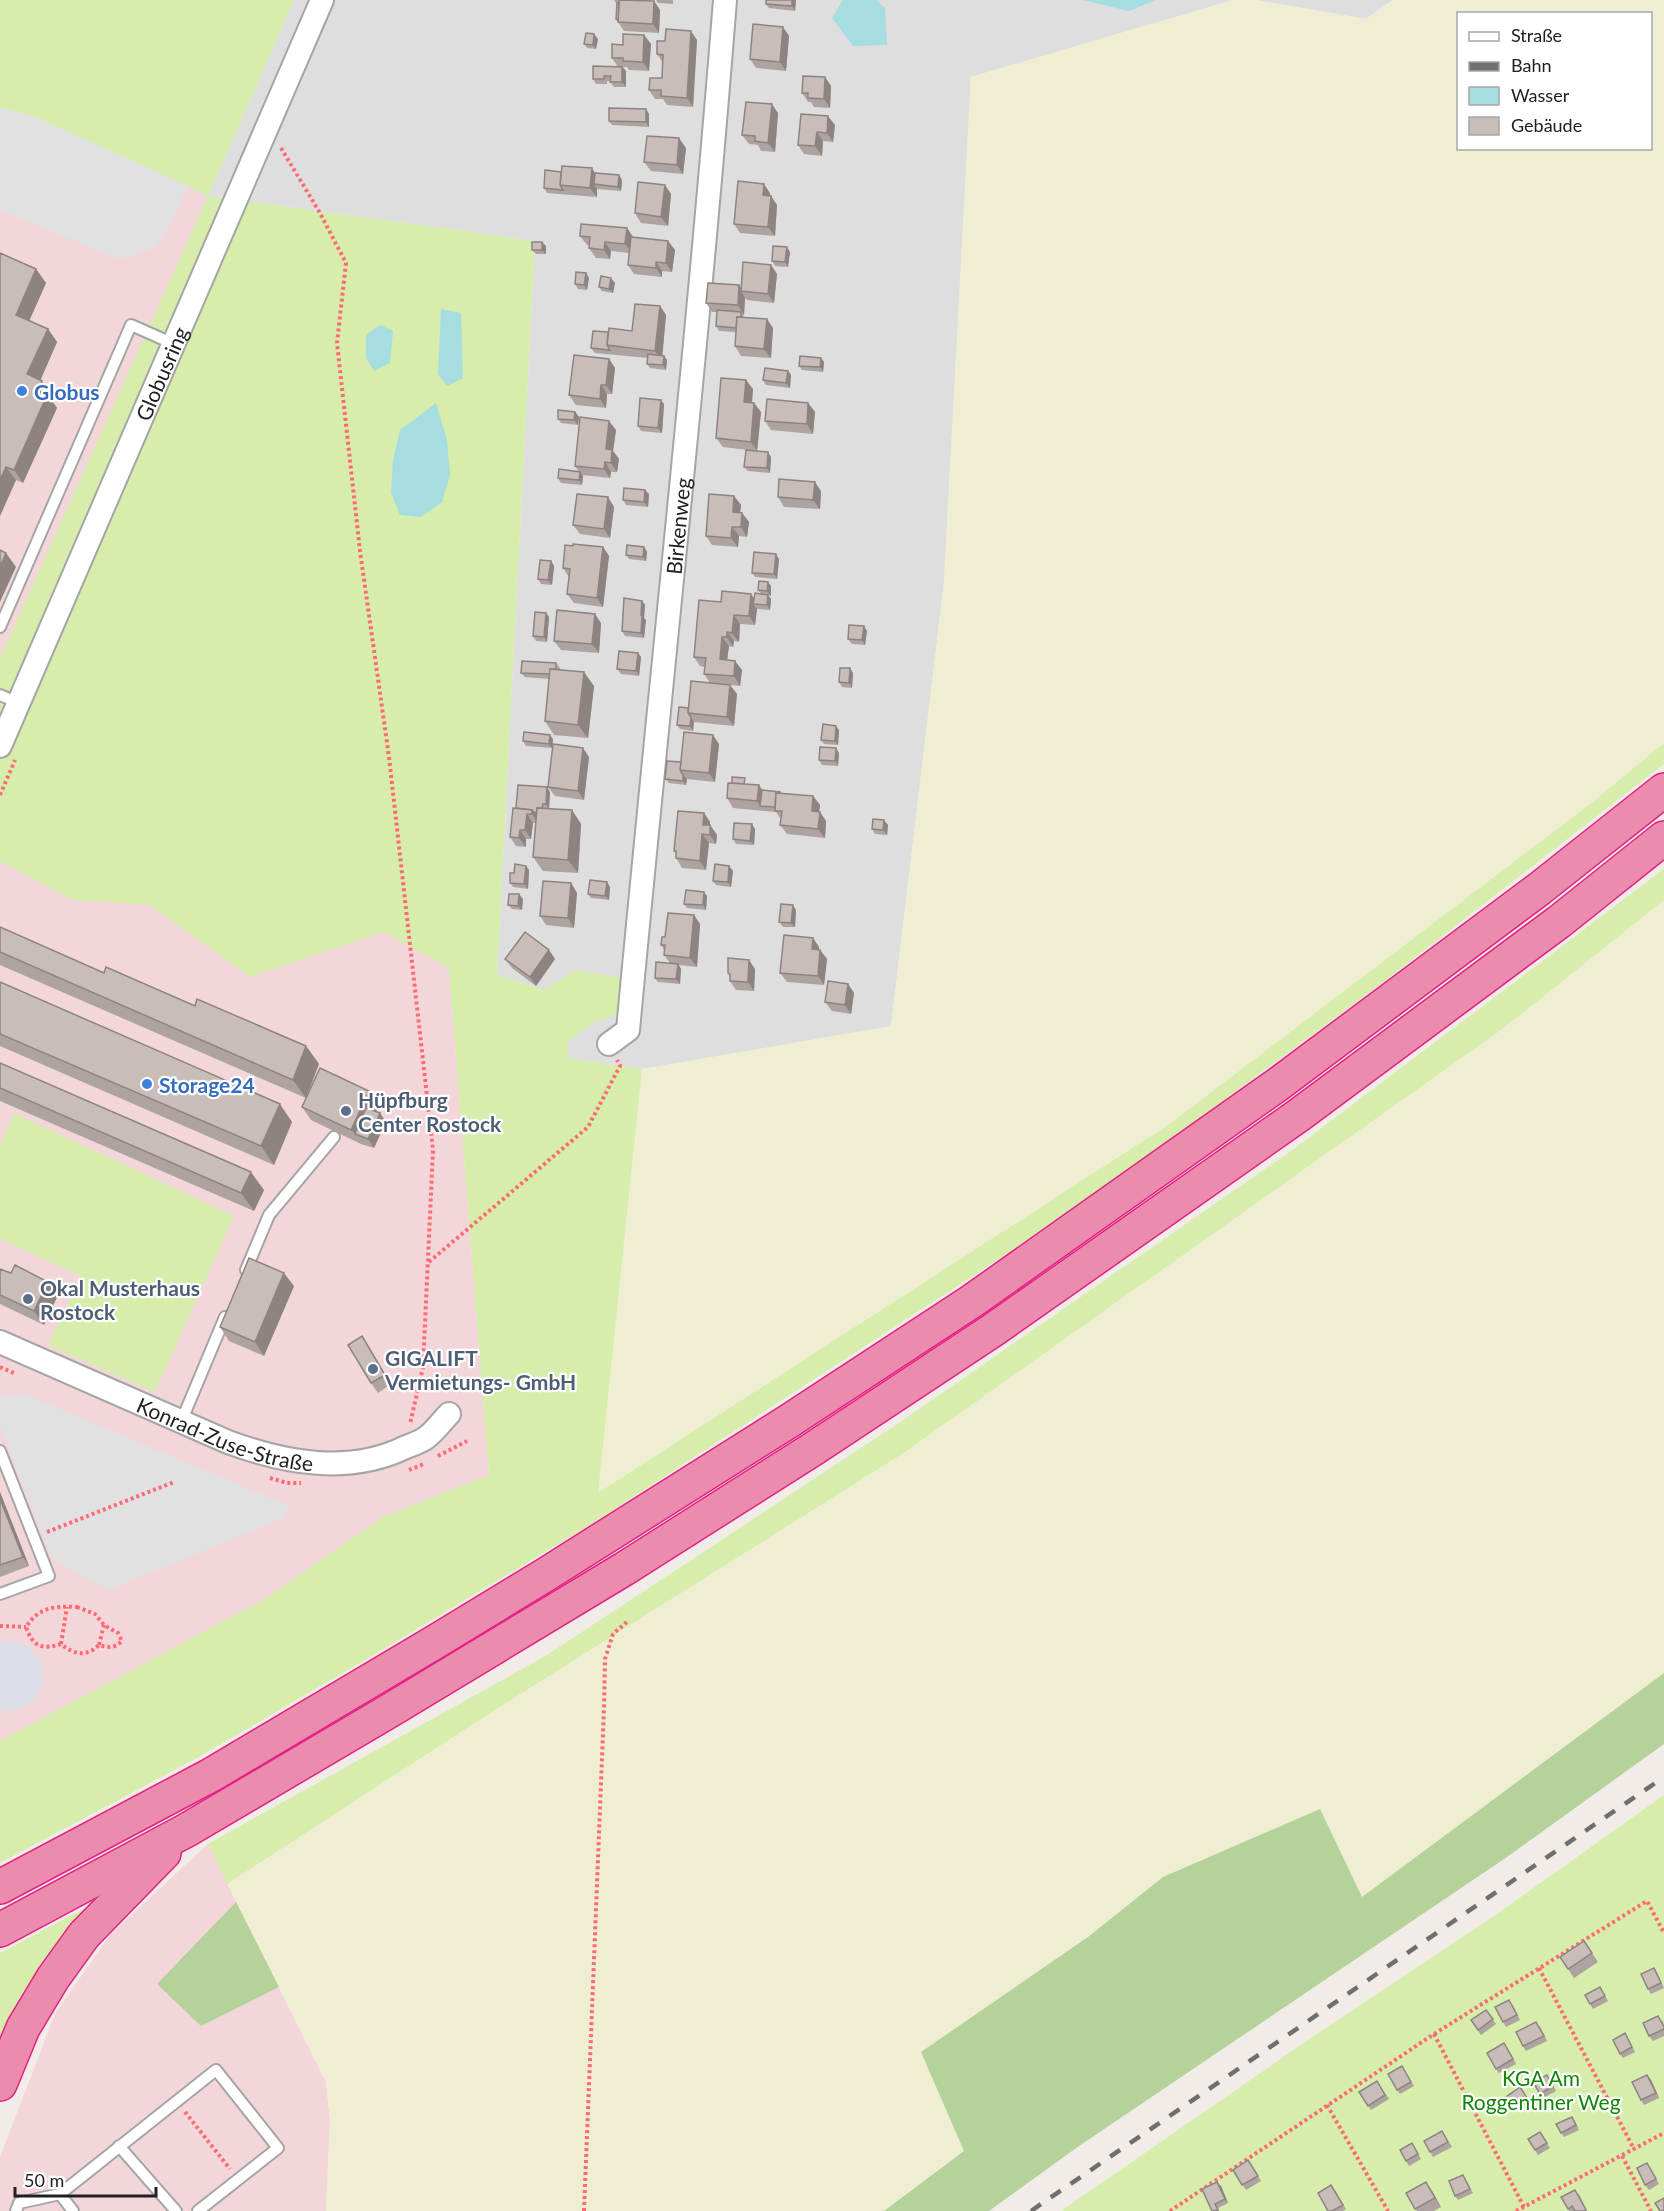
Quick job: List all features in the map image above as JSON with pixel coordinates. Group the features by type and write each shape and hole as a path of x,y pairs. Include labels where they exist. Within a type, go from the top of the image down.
{"highway":[{"path":"0,1887 210,1775 445,1636 730,1458 943,1320 1104,1209 1277,1085 1539,889 1664,790"},
{"path":"0,1930 187,1830 624,1569 993,1330 1299,1115 1560,921 1664,838"},
{"path":"0,2084 23,2028 53,1978 84,1935 187,1830"}],"street":[{"name":"Globusring","path":"0,746 9,699 174,344 322,0"},
{"name":"Birkenweg","path":"609,1044 628,1030 662,662 710,191 725,0"},
{"name":"Konrad-Zuse-Straße","path":"0,1342 261,1455 330,1464 365,1461 393,1454 427,1438 449,1414"}],"lane":[{"path":"0,627 131,325 174,344"},
{"path":"242,1279 269,1215 334,1137"},
{"path":"181,1422 228,1311"},
{"path":"0,1451 49,1576 0,1594"},
{"path":"16,2211 19,2203 60,2194 216,2070 278,2148 198,2211"},
{"path":"119,2146 176,2211"},
{"path":"60,2194 73,2211"}],"path":[{"path":"281,148 320,213 346,263 337,343 360,551 389,758 427,1087 432,1150 423,1367 411,1422"},
{"path":"429,1262 588,1127 620,1066 609,1044"},
{"path":"34,1537 174,1482"},
{"path":"61,1644 67,1607"},
{"path":"26,1628 33,1616 43,1611 67,1607 88,1610 95,1614 104,1625 118,1633 122,1641 109,1648 99,1646"},
{"path":"583,2210 605,1659 613,1634 628,1621"},
{"path":"26,1628 36,1644 51,1647 61,1644 77,1654 93,1651 99,1646 104,1625"},
{"path":"0,1626 26,1628"},
{"path":"1170,2211 1434,2034 1647,1901 1664,1933"},
{"path":"1539,1968 1634,2149"},
{"path":"1434,2034 1524,2207"},
{"path":"177,2101 238,2180"},
{"path":"1327,2105 1388,2211"},
{"path":"1516,2211 1664,2133"},
{"path":"1622,2156 1651,2211"}],"shaded area":[{"path":"294,0 1233,0 971,77 944,582 891,1027 642,1069 567,1058 568,1042 594,1022 619,1012 576,970 544,990 497,975 535,241 208,196"},
{"path":"1233,0 1255,0 1366,19 1393,0 1664,0 1664,743 1594,801 1168,1125 597,1494 642,1069 891,1026 944,582 971,77"},
{"path":"1255,0 1393,0 1366,19"},
{"path":"0,108 33,116 208,196 0,658"},
{"path":"0,108 33,116 188,186 169,227 157,246 138,255 118,259 0,210"},
{"path":"0,861 73,900 150,905 250,977 383,932 449,968 489,1475 383,1517 265,1599 0,1741"},
{"path":"1664,900 1664,1673 1361,1898 1320,1810 1163,1877 1088,1937 964,2151 884,2211 326,2211 330,2120 326,2082 227,1884 487,1715 902,1454 1501,1030"},
{"path":"25,1394 290,1506 281,1519 108,1590 52,1559 0,1425 0,1397"},
{"path":"11,1641 27,1646 38,1657 43,1672 42,1687 34,1701 20,1709 5,1711 0,1710 0,1642"},
{"path":"208,1844 326,2082 330,2120 326,2211 0,2211 0,2157 55,2014 110,1935"}],"green space":[{"path":"0,0 294,0 208,196 33,116 0,108"},
{"path":"208,196 535,241 497,975 544,990 576,970 622,978 620,1013 594,1022 568,1042 567,1058 642,1069 598,1493 1168,1125 1594,801 1664,743 1664,764 1386,980 1174,1137 999,1259 593,1523 197,1758 0,1863 0,1741 265,1599 383,1517 489,1475 449,968 383,932 250,977 150,905 73,900 0,861 0,658"},
{"path":"1664,869 1664,900 1501,1030 902,1454 487,1715 227,1884 208,1844 547,1655 899,1423 1294,1149"},
{"path":"14,1113 234,1216 155,1392 48,1345 81,1276 0,1239 0,1146"},
{"path":"1664,1673 1664,1744 1507,1857 1079,2146 989,2211 884,2211 964,2151 921,2052 1088,1937 1163,1877 1320,1809 1362,1897"},
{"name":"KGA Am Roggentiner Weg","path":"1664,1795 1664,2211 1061,2211 1308,2040 1497,1914"},
{"path":"104,1898 0,2059 0,1953"},
{"path":"236,1902 279,1987 201,2026 157,1984"}],"water":[{"path":"843,0 876,0 885,8 887,45 853,46 832,18"},
{"path":"1082,0 1156,0 1129,11"},
{"path":"441,309 461,313 463,378 447,386 438,374"},
{"path":"380,325 393,331 390,363 374,371 366,358 366,335"},
{"path":"436,403 447,440 450,475 442,502 421,517 400,515 391,493 393,460 400,430"}],"building":[{"path":"619,0 654,1 653,24 618,22"},
{"path":"766,0 792,0 792,6 766,4"},
{"path":"617,3 619,3 618,20 616,19"},
{"path":"753,24 783,27 780,62 750,59"},
{"path":"666,29 691,31 687,98 661,96 661,90 649,90 650,78 662,78 663,55 657,54 657,41 665,41"},
{"path":"586,33 594,34 593,45 584,44"},
{"path":"623,34 644,35 643,62 612,58 612,44 623,45"},
{"path":"593,66 622,67 622,82 610,82 611,76 604,76 604,79 593,79"},
{"path":"803,76 825,77 824,99 808,98 808,93 802,93"},
{"path":"746,102 772,104 768,143 755,141 755,136 742,135"},
{"path":"609,108 646,109 646,122 609,121"},
{"path":"801,114 828,116 827,133 817,132 815,146 798,145"},
{"path":"647,136 679,138 677,165 644,162"},
{"path":"562,166 592,168 590,188 560,185"},
{"path":"545,170 561,172 560,185 563,190 544,188"},
{"path":"595,173 619,175 618,187 594,184"},
{"path":"738,181 764,184 763,195 771,196 768,227 734,224"},
{"path":"638,182 665,185 661,217 635,213"},
{"path":"581,224 627,228 625,244 605,242 604,250 589,248 590,237 580,236"},
{"path":"631,237 668,241 666,263 656,262 656,268 628,265"},
{"path":"532,242 542,242 542,250 532,250"},
{"path":"773,246 787,247 785,262 772,261"},
{"name":"Globus","path":"0,253 36,269 16,315 48,329 27,374 42,381 38,391 47,395 14,470 6,467 0,480"},
{"path":"743,262 771,265 768,294 741,291"},
{"path":"576,272 586,273 584,285 575,284"},
{"path":"601,276 611,278 609,289 599,287"},
{"path":"708,283 739,285 738,305 706,303"},
{"path":"635,304 660,306 655,351 607,345 609,328 632,331"},
{"path":"717,310 741,312 741,317 737,317 736,328 716,326"},
{"path":"737,317 767,319 764,349 735,346"},
{"path":"593,331 608,332 607,345 610,350 591,348"},
{"path":"648,354 664,356 663,365 647,364"},
{"path":"574,355 609,359 606,385 601,385 600,399 569,395"},
{"path":"800,356 821,358 820,367 799,366"},
{"path":"765,368 788,371 786,383 763,380"},
{"path":"721,378 746,380 744,402 754,403 751,442 716,438"},
{"path":"640,398 661,400 658,428 638,426"},
{"path":"767,399 808,403 807,424 765,421"},
{"path":"558,410 575,412 574,420 558,419"},
{"path":"580,417 609,421 606,449 612,450 611,463 605,462 604,469 575,466"},
{"path":"746,450 768,452 767,468 744,467"},
{"path":"559,469 580,472 579,480 558,478"},
{"path":"779,479 815,482 813,500 778,497"},
{"path":"624,488 645,490 644,502 623,500"},
{"path":"577,494 608,497 604,529 573,525"},
{"path":"709,494 734,496 733,512 742,513 741,527 732,527 731,538 706,536"},
{"path":"573,544 603,547 597,598 567,594 570,569 563,568 565,545 573,546"},
{"path":"627,545 644,547 643,557 626,555"},
{"path":"0,550 6,553 0,567"},
{"path":"754,552 776,554 774,574 752,573"},
{"path":"540,560 551,561 548,580 538,579"},
{"path":"759,581 768,582 767,591 758,590"},
{"path":"722,591 751,594 749,616 734,615 732,633 727,632 727,637 722,637 720,659 735,661 734,676 704,674 706,658 694,657 699,600 721,602"},
{"path":"755,593 768,595 767,605 753,604"},
{"path":"624,598 642,601 641,633 622,631"},
{"path":"557,610 595,614 592,644 554,641"},
{"path":"535,612 546,613 544,637 533,636"},
{"path":"849,625 864,626 862,640 848,639"},
{"path":"619,651 638,653 636,671 617,669"},
{"path":"522,661 556,663 556,669 550,669 550,674 521,673"},
{"path":"840,668 850,668 849,683 839,682"},
{"path":"550,669 584,672 578,725 545,721"},
{"path":"691,681 730,685 727,717 688,713"},
{"path":"679,707 688,708 691,717 690,726 677,725"},
{"path":"823,724 836,726 835,741 821,740"},
{"path":"524,732 550,735 549,744 523,741"},
{"path":"684,732 713,735 709,773 680,770"},
{"path":"553,744 583,748 578,791 548,787"},
{"path":"820,747 836,748 835,761 819,760"},
{"path":"667,761 681,762 680,770 683,781 665,779"},
{"path":"732,777 745,778 744,784 732,783"},
{"path":"728,783 759,785 757,801 727,798"},
{"path":"518,785 547,787 546,804 543,804 542,808 537,808 536,814 532,810 516,808"},
{"path":"762,790 780,792 776,793 775,807 760,806"},
{"path":"776,793 813,796 812,811 820,812 818,829 780,825 782,811 775,811"},
{"path":"513,808 532,810 532,814 527,814 525,830 520,830 519,838 510,837"},
{"path":"537,808 572,810 568,860 533,857"},
{"path":"678,811 704,813 703,825 710,825 710,835 702,834 700,861 676,858 676,851 674,851"},
{"path":"873,819 884,820 883,830 872,829"},
{"path":"734,823 752,824 750,841 733,839"},
{"path":"515,864 526,866 524,884 510,883 510,873 514,873"},
{"path":"715,864 729,866 728,882 713,881"},
{"path":"590,880 607,882 605,896 588,894"},
{"path":"543,881 571,883 568,918 540,916"},
{"path":"686,890 704,892 703,905 684,904"},
{"path":"509,894 519,894 518,906 508,905"},
{"path":"781,904 793,905 791,923 779,922"},
{"path":"668,913 694,915 690,958 664,955 665,945 661,945 662,937 665,937"},
{"path":"0,927 104,973 106,967 195,1006 197,999 306,1046 293,1080 0,952"},
{"path":"525,932 549,950 530,977 505,959"},
{"path":"784,935 813,938 812,949 820,950 818,976 780,973"},
{"path":"728,958 749,960 748,982 730,981"},
{"path":"656,962 678,964 676,979 655,978"},
{"path":"828,981 848,984 845,1005 825,1002"},
{"name":"Storage24","path":"0,982 280,1104 261,1146 0,1034"},
{"path":"0,1063 251,1172 241,1193 0,1088"},
{"path":"320,1068 369,1091 351,1130 302,1107"},
{"path":"366,1108 380,1113 368,1139 355,1134"},
{"path":"249,1258 284,1273 255,1342 220,1327"},
{"path":"15,1265 48,1282 34,1311 0,1295 0,1269 11,1273"},
{"name":"GIGALIFT Vermietungs- GmbH","path":"362,1336 385,1375 371,1383 348,1345"},
{"path":"0,1499 23,1557 0,1565"},
{"path":"1584,1941 1592,1953 1568,1969 1560,1957"},
{"path":"1654,1968 1661,1983 1648,1989 1641,1974"},
{"path":"1600,1987 1605,1996 1590,2004 1585,1995"},
{"path":"1509,2000 1517,2015 1503,2022 1495,2007"},
{"path":"1486,2010 1493,2019 1478,2030 1471,2020"},
{"path":"1658,2016 1664,2029 1649,2036 1643,2023"},
{"path":"1536,2022 1544,2036 1523,2046 1516,2032"},
{"path":"1625,2033 1632,2047 1620,2054 1613,2040"},
{"path":"1504,2043 1513,2059 1496,2069 1487,2053"},
{"path":"1402,2066 1411,2082 1397,2090 1388,2074"},
{"path":"1547,2075 1553,2086 1540,2094 1533,2082"},
{"path":"1647,2075 1656,2093 1641,2100 1632,2082"},
{"path":"1377,2081 1385,2095 1368,2106 1359,2092"},
{"path":"1520,2087 1527,2098 1513,2107 1506,2097"},
{"path":"1572,2117 1576,2125 1561,2133 1556,2124"},
{"path":"1442,2131 1448,2142 1430,2152 1424,2141"},
{"path":"1540,2132 1547,2143 1535,2150 1528,2139"},
{"path":"1412,2143 1418,2154 1406,2161 1400,2150"},
{"path":"1248,2160 1258,2176 1242,2185 1233,2170"},
{"path":"1647,2163 1656,2179 1645,2185 1637,2168"},
{"path":"1463,2175 1470,2189 1455,2196 1449,2181"},
{"path":"1217,2182 1225,2199 1215,2204 1218,2210 1212,2211 1202,2189"},
{"path":"1426,2182 1435,2198 1415,2209 1406,2193"},
{"path":"1331,2185 1343,2205 1328,2211 1318,2193"},
{"path":"1575,2190 1586,2210 1584,2211 1575,2211 1572,2206 1568,2209 1561,2197"},
{"path":"1664,2198 1664,2211 1660,2211 1655,2203"}],"railway":[{"path":"1031,2211 1664,1777"}],"place":[{"name":"Globus","path":"22,391"},
{"name":"Storage24","path":"147,1084"},
{"name":"Hüpfburg Center Rostock","path":"346,1111"},
{"name":"Okal Musterhaus Rostock","path":"28,1299"},
{"name":"GIGALIFT Vermietungs- GmbH","path":"373,1369"}]}
